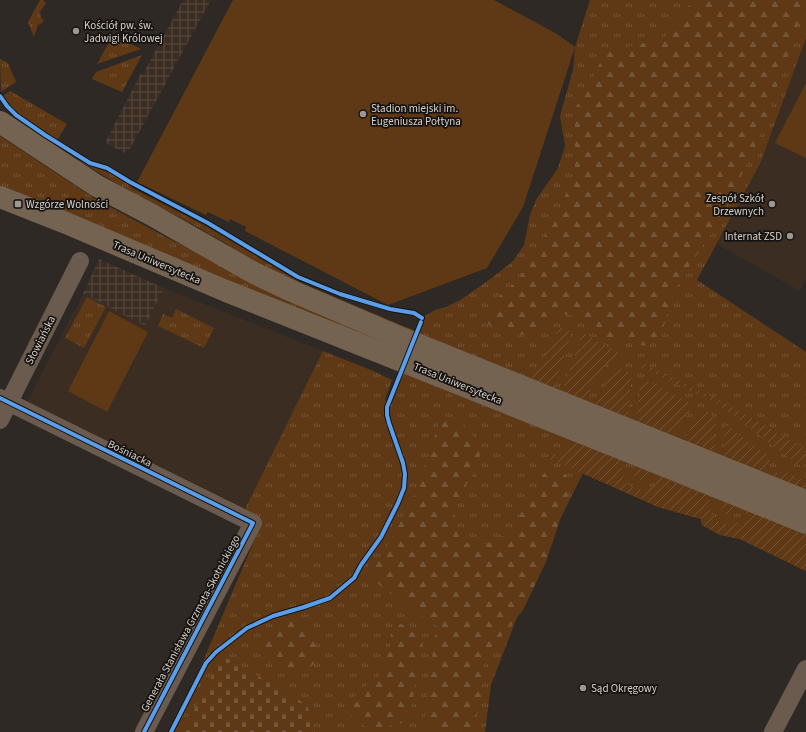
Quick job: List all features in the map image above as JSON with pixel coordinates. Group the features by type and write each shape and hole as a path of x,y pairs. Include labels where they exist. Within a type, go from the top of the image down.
{"main road":[{"name":"Trasa Uniwersytecka","path":"0,122 97,186 254,273 392,334 491,385 805,523"},
{"name":"Trasa Uniwersytecka","path":"0,197 66,223 219,288 776,488 806,501"}],"street":[{"name":"Słowiańska","path":"0,420 4,401 80,261"},
{"name":"Bośniacka","path":"4,401 253,523"},
{"name":"Generała Stanisława Grzmota-Skotnickiego","path":"144,732 253,523"},
{"path":"773,732 806,669"}],"shaded area":[{"path":"183,0 211,0 130,149 125,153 105,143 141,73 143,74"},
{"name":"Zespół Szkół Drzewnych","path":"806,38 806,279 800,291 717,244 760,164"},
{"path":"99,259 164,288 145,326 83,294"},
{"path":"164,288 323,351 244,511 27,402 83,294 145,326"}],"green space":[{"path":"40,0 43,0 46,3 40,12 41,18 44,20 38,25 34,37 28,22"},
{"name":"Stadion miejski im. Eugeniusza Połtyna","path":"233,0 494,0 557,34 575,47 523,207 487,268 388,305 245,231 246,227 230,219 229,222 208,212 206,215 137,182"},
{"path":"590,0 806,0 806,38 760,164 697,280 806,352 806,571 740,539 720,535 702,525 701,519 658,507 583,473 536,568 491,685 485,732 173,732 260,527 244,511 323,351 392,380 385,400 388,401 408,354 0,188 0,136 97,200 162,235 249,279 409,350 422,318 435,310 446,307 462,299 493,277 513,261 524,245 530,215 536,200 558,168 565,146 560,116 573,70 575,47"},
{"path":"694,0 806,0 806,8 790,45 767,120 718,222 676,287 660,336 648,346 631,344 620,337 605,339 598,327 581,318 565,314 550,318 528,335 514,334 492,328 486,321 499,297 518,280 557,218 575,169 575,109 606,52 664,38 681,14"},
{"path":"108,34 141,49 97,64 109,42 106,40"},
{"path":"142,55 122,92 92,79 96,72"},
{"path":"0,59 8,63 16,82 1,92"},
{"path":"806,83 806,158 775,143"},
{"path":"10,91 67,124 57,140 15,111 3,96"},
{"path":"78,160 116,176 132,188 204,225 301,283 413,330 412,333 303,288 236,251 192,224 127,190"},
{"path":"87,297 106,307 84,348 65,338"},
{"path":"176,309 214,328 204,348 158,326 163,314 172,318"},
{"path":"109,311 148,332 107,412 68,391"},
{"path":"565,328 571,335 553,389 531,380 559,329"},
{"path":"581,332 620,354 620,359 607,364 602,369 585,402 562,392 579,343"},
{"path":"639,361 725,403 806,449 806,468 797,464 715,402 640,367"},
{"path":"618,369 627,370 631,378 628,419 595,406 612,373"},
{"path":"641,378 693,404 674,437 636,422"},
{"path":"705,411 714,417 716,435 714,453 683,441 700,413"},
{"path":"449,419 462,423 476,439 481,452 474,472 454,506 455,521 466,543 486,544 511,532 546,471 556,468 567,476 568,496 546,562 523,610 492,648 481,672 482,697 472,732 436,732 424,723 437,626 384,589 372,578 372,568 391,540 417,490 439,423"},
{"path":"725,425 769,457 771,462 763,473 723,457"},
{"path":"575,441 623,460 623,476 627,483 634,488 647,489 655,484 661,475 710,495 711,511 718,521 726,524 739,522 744,518 749,510 806,535 806,571 740,539 720,535 702,525 701,519 658,507 550,459 551,454 562,454 571,447"},
{"path":"632,464 652,472 646,479 638,480 633,475"},
{"path":"781,472 789,473 806,482 806,491 771,476"},
{"path":"720,499 740,507 733,514 726,514 721,509"},
{"path":"300,620 309,626 314,634 319,655 314,664 308,669 294,671 263,660 259,645 263,634 274,626"},
{"path":"400,624 416,628 423,644 410,714 405,723 377,729 369,728 345,711 358,692 379,676 390,650 391,634"},
{"path":"223,656 307,705 315,732 182,732"}],"cycle path":[{"path":"0,96 16,115 90,163 107,168 130,182 208,223 298,277 340,294 390,309 414,313 422,318"},
{"path":"171,732 206,663 216,652 247,628 273,616 330,598 354,578 361,565 381,537 404,488 405,474 403,463 389,423 387,407 421,322"},
{"path":"0,398 253,523 144,732"}],"place":[{"name":"Kościół pw. św. Jadwigi Królowej","path":"76,31"},
{"name":"Stadion miejski im. Eugeniusza Połtyna","path":"363,114"},
{"name":"Wzgórze Wolności","path":"18,204"},
{"name":"Zespół Szkół Drzewnych","path":"772,204"},
{"name":"Internat ZSD","path":"790,236"},
{"name":"Sąd Okręgowy","path":"583,688"}]}
